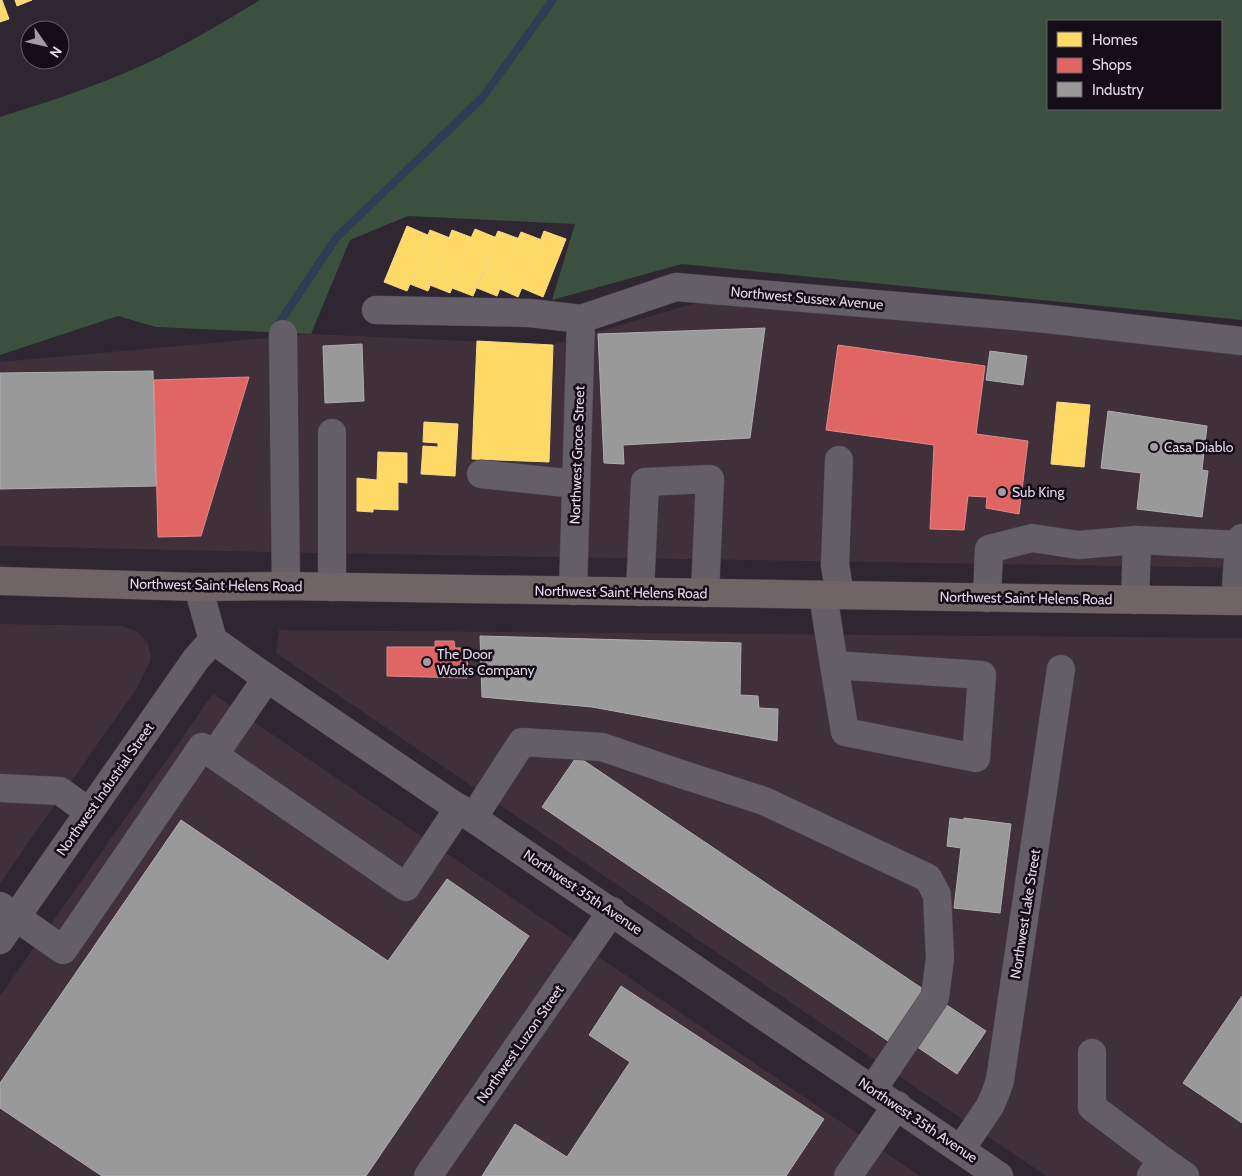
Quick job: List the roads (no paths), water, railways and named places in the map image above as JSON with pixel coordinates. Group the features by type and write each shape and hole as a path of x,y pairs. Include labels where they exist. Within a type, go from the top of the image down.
{"main road":[{"name":"Northwest Saint Helens Road","path":"0,581 198,587 286,586 1238,601"}],"street":[{"name":"Northwest Sussex Avenue","path":"376,310 530,313 581,319 676,287 1038,318 1242,341"},
{"name":"Northwest Groce Street","path":"573,591 581,319"},
{"path":"283,334 286,586"},
{"path":"332,433 332,587"},
{"path":"834,666 982,675 976,758 845,732 834,666 831,595 835,565 839,460"},
{"path":"481,474 576,484"},
{"path":"640,592 645,482 710,479 704,593"},
{"path":"987,598 989,549 1032,538 1078,545 1137,540 1241,541 1238,601"},
{"path":"1134,600 1137,540"},
{"path":"198,587 213,640"},
{"name":"Northwest 35th Avenue","path":"213,640 897,1106 977,1166"},
{"name":"Northwest Industrial Street","path":"0,940 8,912 89,812 196,659 213,640"},
{"name":"Northwest Lake Street","path":"977,1166 990,1106 1000,1080 1061,669"},
{"path":"214,755 267,678"},
{"path":"8,912 63,950 202,747 406,887 522,742 602,747 764,801 928,878 937,895 940,958 935,998 873,1090"},
{"path":"0,788 60,791 89,812"},
{"name":"Northwest Luzon Street","path":"428,1176 612,912"},
{"path":"1092,1053 1092,1107 1156,1168 1185,1176"},
{"path":"848,1176 897,1106"}],"waterway":[{"path":"278,325 336,238 482,98 553,0"}],"place":[{"name":"Casa Diablo","path":"1154,447"},
{"name":"Sub King","path":"1002,492"},
{"name":"The Door Works Company","path":"427,662"}]}
